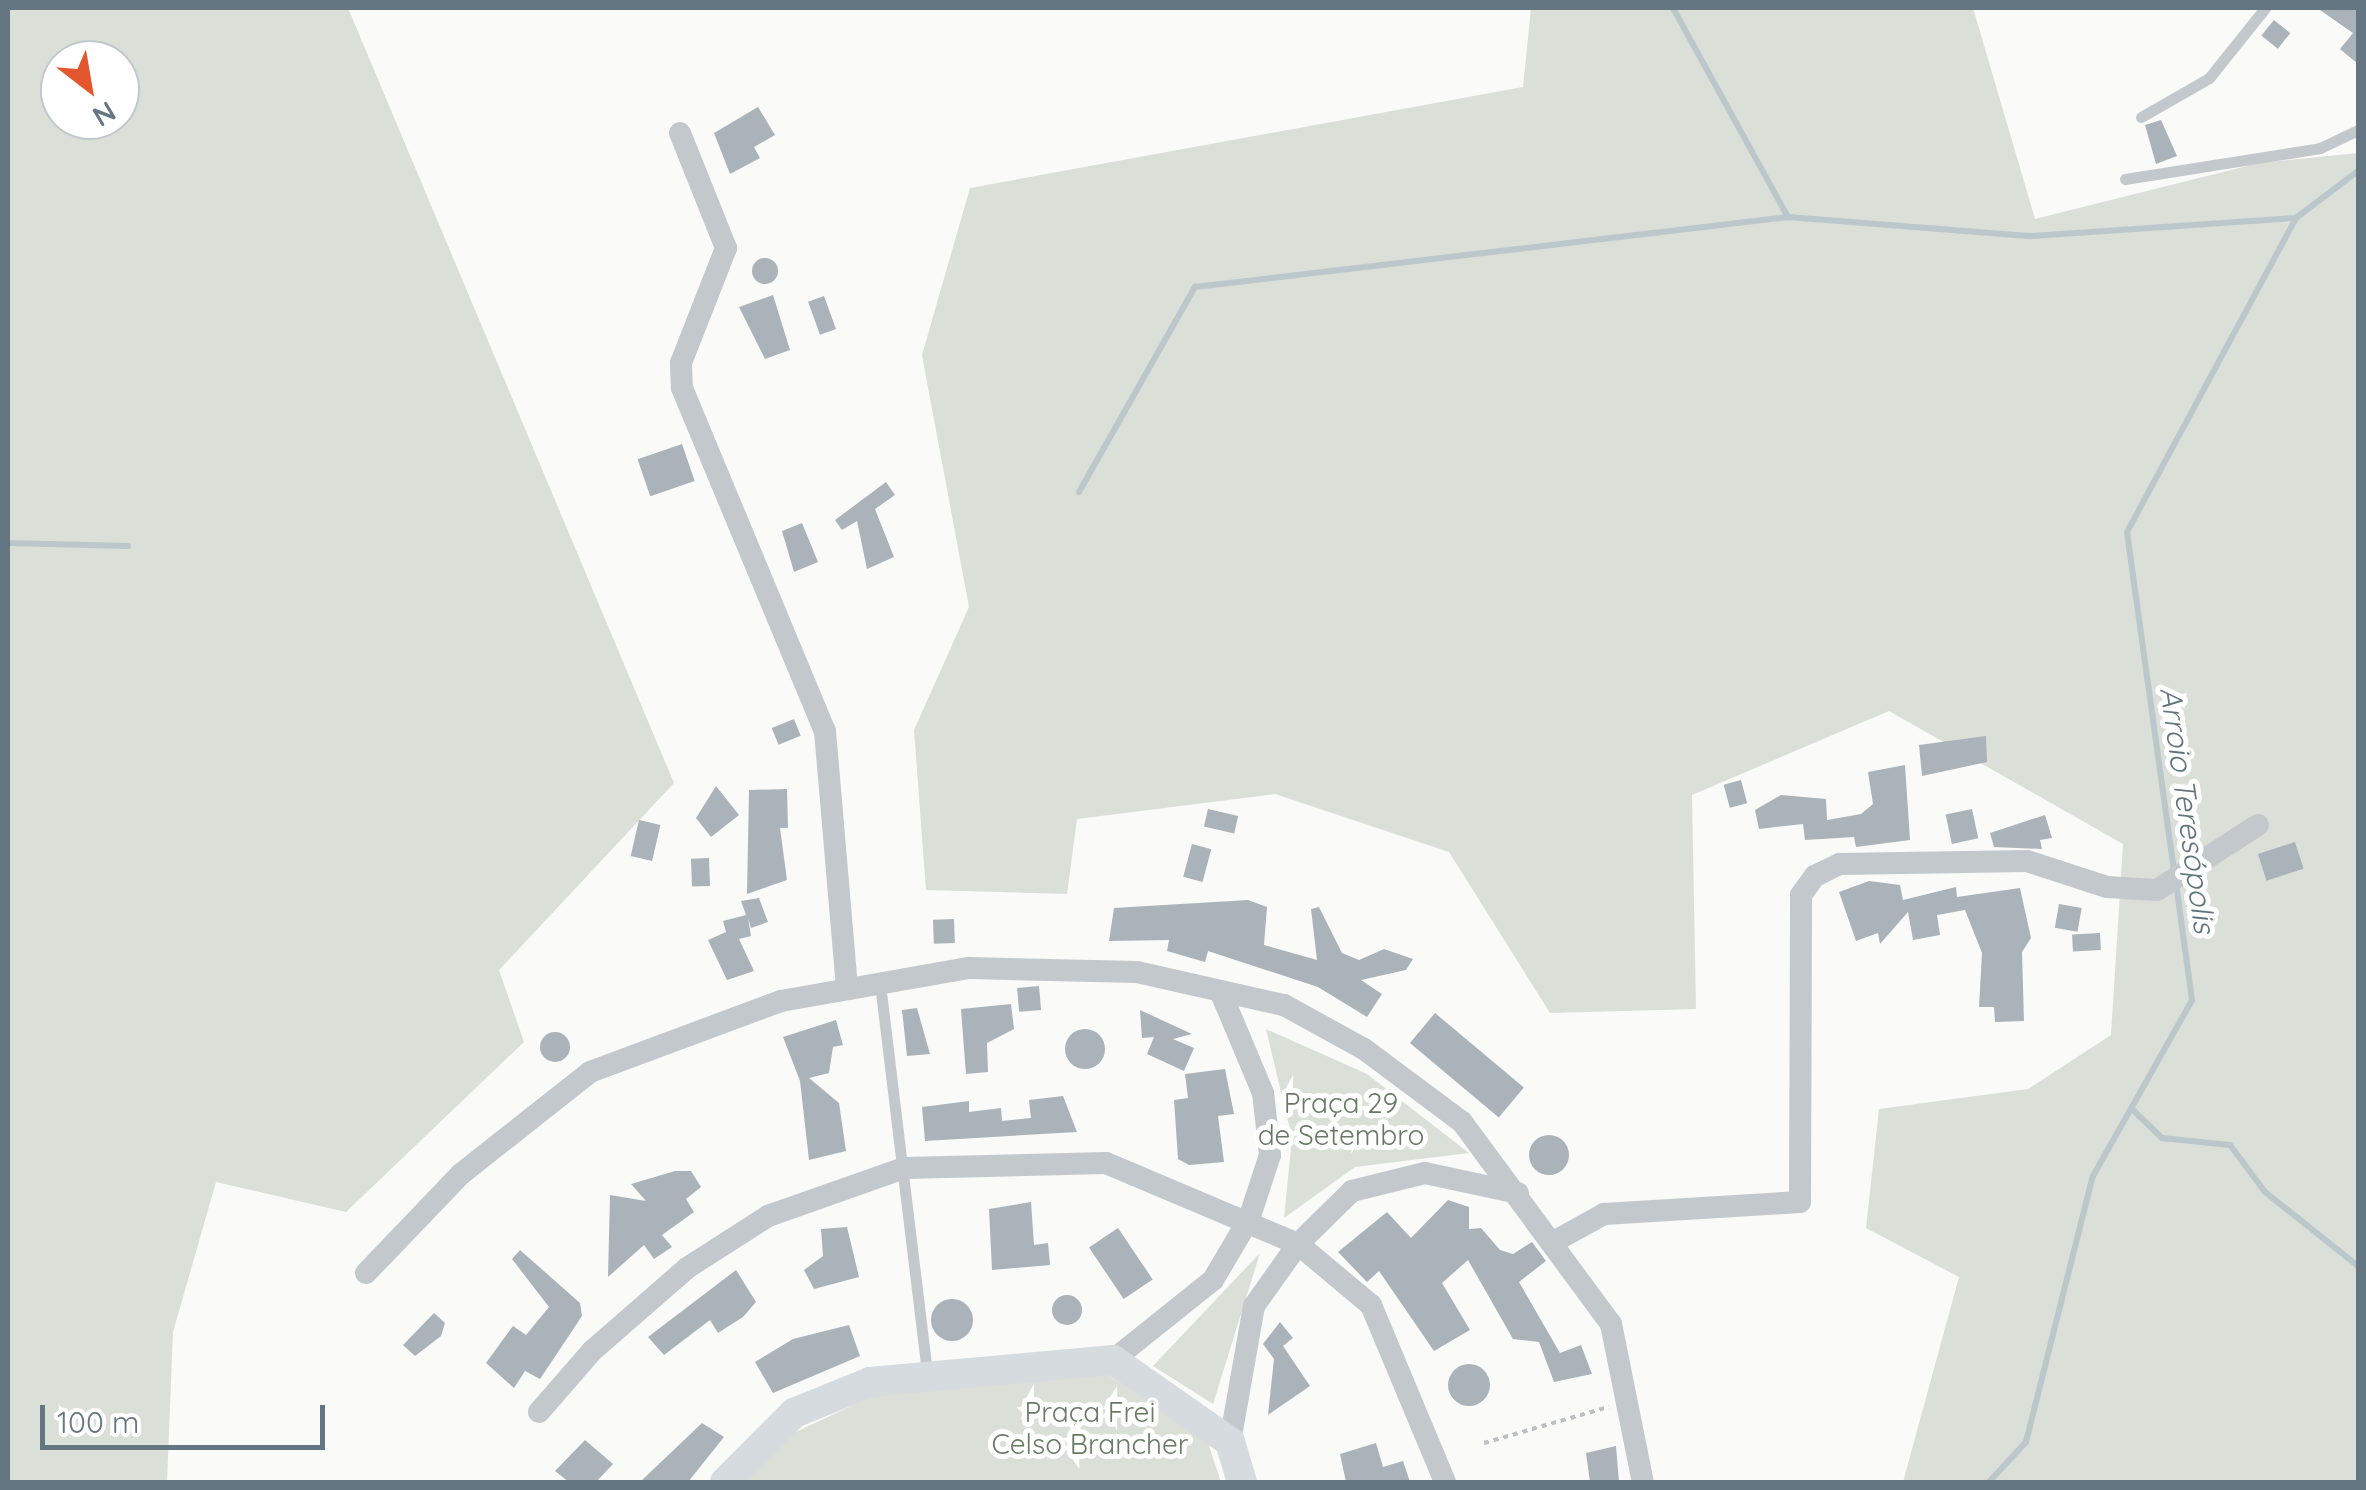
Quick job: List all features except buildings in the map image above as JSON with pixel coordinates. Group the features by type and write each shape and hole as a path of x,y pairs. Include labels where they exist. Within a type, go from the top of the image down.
{"street":[{"path":"680,133 726,248 680,363 682,388 825,731 847,989"},
{"path":"1557,1240 1604,1214 1800,1202 1801,895 1815,876 1840,864 2027,860 2106,887 2157,890 2258,824"},
{"path":"366,1273 462,1174 590,1072 781,1000 970,968 1137,972 1284,1006 1364,1049 1462,1122 1557,1240 1610,1324 1642,1482"},
{"path":"725,1482 794,1413 870,1382 1112,1360 1213,1280 1249,1219 1270,1155 1264,1093 1220,993"},
{"path":"540,1412 592,1351 687,1268 768,1216 904,1168 1106,1163 1249,1219 1298,1244 1370,1305 1445,1482"},
{"path":"1242,1482 1230,1442 1254,1306 1298,1244 1352,1190 1425,1174 1518,1193"},
{"path":"1112,1360 1230,1442"}],"lane":[{"path":"2141,118 2208,78 2265,8"},
{"path":"2124,179 2320,148 2358,130"},
{"path":"880,984 928,1377"}],"path":[{"path":"1484,1443 1626,1402"}],"green space":[{"path":"8,8 348,8 674,783 499,970 524,1042 346,1212 216,1182 173,1332 167,1482 8,1482"},
{"path":"1531,8 1973,8 2035,219 2259,163 2358,153 2358,1482 1903,1482 1959,1277 1866,1228 1879,1109 2028,1089 2111,1035 2123,844 1889,711 1692,795 1696,1009 1550,1013 1449,852 1275,794 1077,819 1067,894 926,890 914,730 969,607 922,355 970,188 1523,87"},
{"name":"Praça 29 de Setembro","path":"1266,1029 1367,1074 1469,1153 1355,1167 1284,1218 1292,1138"},
{"path":"1260,1253 1213,1404 1153,1366"},
{"name":"Praça Frei Celso Brancher","path":"1105,1373 1208,1443 1221,1482 745,1482 787,1436 873,1396"}],"waterway":[{"path":"1673,8 1788,217"},
{"name":"Arroio Teresópolis","path":"2174,871 2127,532 2296,218 2358,171"},
{"path":"1079,492 1195,287 1788,217 2031,236 2296,218"},
{"path":"8,543 128,546"},
{"name":"Arroio Teresópolis","path":"1989,1482 2026,1442 2093,1176 2192,1000 2176,883"},
{"path":"2134,1111 2162,1138 2230,1145 2265,1192 2358,1266"}]}
